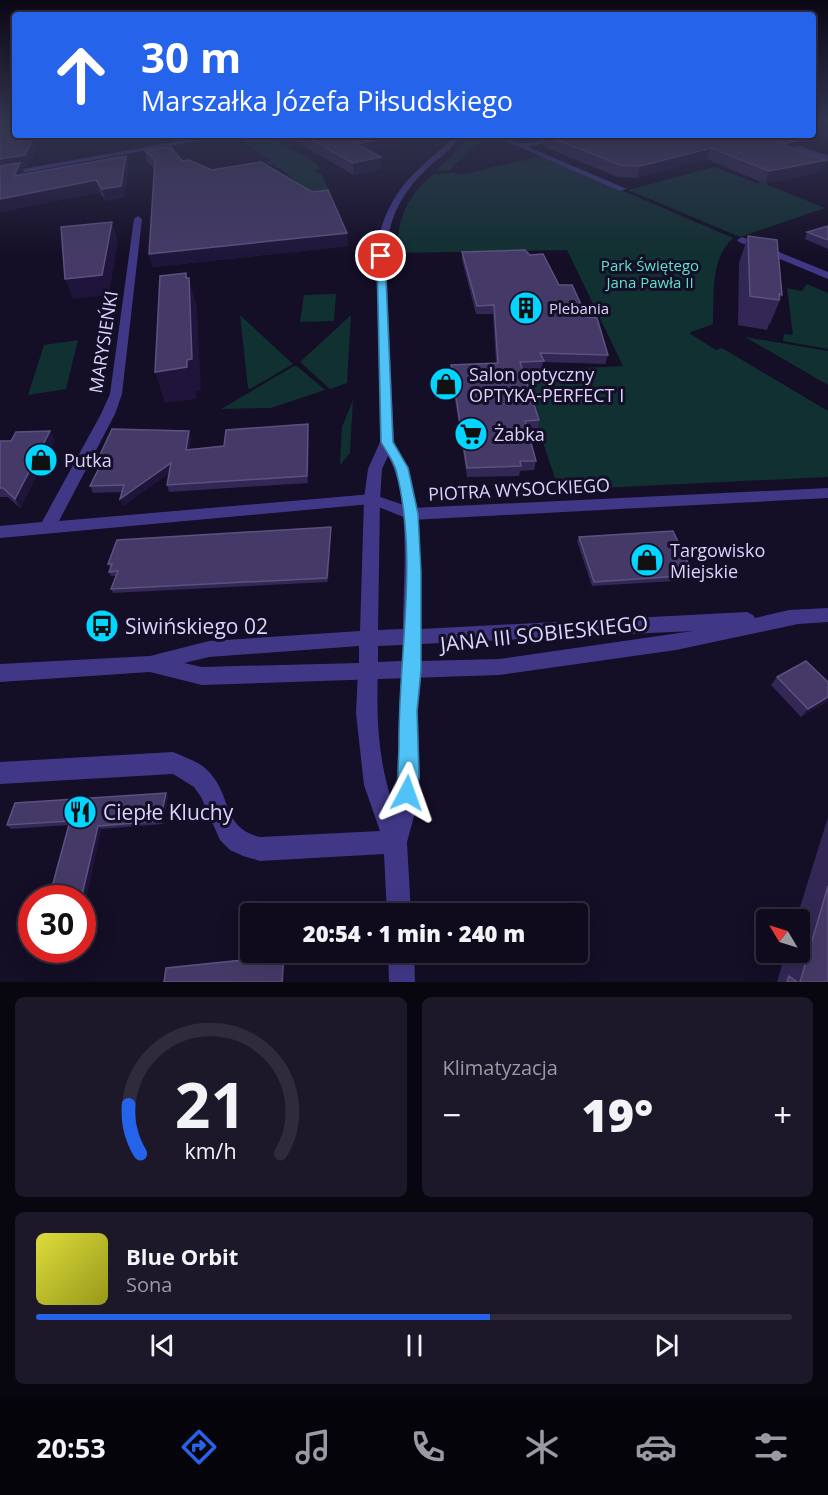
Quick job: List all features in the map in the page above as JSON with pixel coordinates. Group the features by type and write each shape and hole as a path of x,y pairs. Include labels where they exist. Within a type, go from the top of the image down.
{"street":[{"path":"0,176 51,167"},
{"path":"398,903 395,842 375,785 366,713 370,637 372,499 375,470 387,442 381,256 383,227 387,214 400,194 427,167"},
{"path":"570,167 623,189"},
{"name":"MARYSIEŃKI","path":"47,528 108,414 116,394 138,219"},
{"path":"742,240 828,276"},
{"path":"387,442 402,468 411,514 412,670 408,711 410,777 405,809 395,842"},
{"name":"PIOTRA WYSOCKIEGO","path":"0,532 372,499 411,514 828,493"},
{"name":"JANA III SOBIESKIEGO","path":"0,673 150,664 209,649 370,637 501,634 828,615"},
{"name":"JANA III SOBIESKIEGO","path":"150,664 202,676 412,670 537,662 676,642 798,617"},
{"path":"0,773 173,763 189,768 208,784 226,831 240,844 260,849 395,842"},
{"path":"401,963 402,982"}],"green space":[{"path":"318,167 319,169 315,170 316,173 321,173 329,190 308,194 290,186 297,182 280,168 276,168"},
{"path":"440,167 452,167 449,170 436,171"},
{"name":"Park Świętego Jana Pawła II","path":"495,167 567,167 733,238 720,256 717,267 713,324 689,333 716,350 722,348 828,411 828,477 559,490 519,371 623,366 567,250 398,253 399,229 405,209 424,182 433,174 455,173 460,175"},
{"path":"714,167 757,183 761,182 825,208 740,237 633,192 641,189 631,192 628,190"},
{"path":"807,284 828,293 828,349 783,341 784,334 793,335 787,288 802,291"},
{"path":"336,294 334,321 300,322 304,295"},
{"path":"240,315 293,364 250,389 248,388"},
{"path":"351,315 347,383 330,389 300,362"},
{"path":"745,337 828,351 828,385"},
{"path":"78,340 66,389 28,395 44,345"},
{"path":"294,366 325,390 271,408 221,409"},
{"path":"353,400 350,453 340,465 342,427"}],"building":[{"path":"0,167 18,167 14,176 65,167 124,167 121,186 102,189 96,180 0,199"},
{"path":"155,167 205,167 212,170 231,167 269,167 312,192 328,190 347,233 149,254"},
{"path":"758,167 791,167 769,171"},
{"path":"112,222 102,275 65,279 61,227"},
{"path":"828,226 828,240 807,232"},
{"path":"748,236 777,240 782,295 779,294 779,300 750,296"},
{"path":"525,250 530,255 543,254 559,285 572,285 587,317 597,318 608,355 540,353 544,361 520,362 539,420 525,421 536,461 520,461 521,466 467,468 451,365 498,363 494,305 477,306 462,252"},
{"path":"186,273 186,278 189,278 192,359 187,360 187,367 155,372 160,276"},
{"path":"308,424 307,476 167,485 171,463 120,499 124,485 90,486 104,458 98,459 112,429 189,431 186,450 224,446 226,430"},
{"path":"50,431 15,499 0,488 0,441 11,441 16,432"},
{"path":"331,527 327,578 111,589 118,571 109,572 112,564 108,564 117,540"},
{"path":"673,531 694,575 594,582 579,537"},
{"path":"806,661 828,682 828,697 808,709 777,677"},
{"path":"166,793 160,821 98,826 84,885 53,885 70,821 7,825 15,803"},
{"path":"828,886 828,982 800,982 806,963 810,963 810,948"},
{"path":"240,960 240,963 283,963 282,982 164,982 166,968"},
{"path":"789,976 797,982 787,982"}],"place":[{"name":"Plebania","path":"526,308"},
{"name":"Salon optyczny OPTYKA-PERFECT I","path":"446,384"},
{"name":"Żabka","path":"471,434"},
{"name":"Putka","path":"41,460"},
{"name":"Targowisko Miejskie","path":"647,560"},
{"name":"Siwińskiego 02","path":"102,626"},
{"name":"Ciepłe Kluchy","path":"80,812"}],"route":[{"path":"381,256 387,442 402,468 411,514 412,670 408,711 410,777 407,793"}]}
